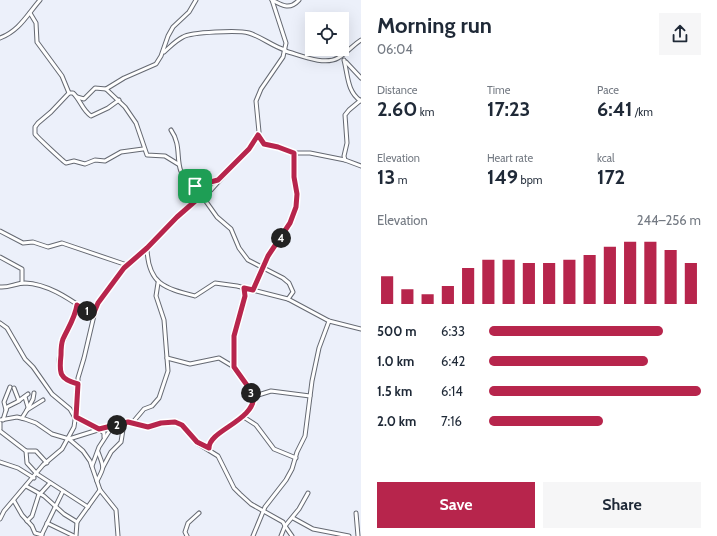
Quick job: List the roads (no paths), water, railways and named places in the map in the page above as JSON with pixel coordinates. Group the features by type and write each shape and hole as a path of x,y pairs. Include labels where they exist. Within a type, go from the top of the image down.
{"street":[{"path":"0,38 16,30 40,0"},
{"path":"106,89 124,78 156,64 163,53 168,36 173,26 189,12 196,0"},
{"path":"272,0 286,7 292,6 299,0"},
{"path":"272,0 285,40 285,50 276,68 261,89 256,101 258,135 264,144 294,153 310,153 345,160 361,166"},
{"path":"30,13 36,23 37,42 62,76 69,93"},
{"path":"163,53 184,36 194,33 214,34 223,31 249,33 285,50 305,56"},
{"path":"349,50 361,40"},
{"path":"307,56 325,61 334,60 341,56 361,78"},
{"path":"344,60 350,88 353,95 361,100 349,110 345,116 347,144 344,156 345,160"},
{"path":"77,97 84,99 95,88 106,89 119,100 136,123 143,149 148,156 165,156 178,164"},
{"path":"69,93 73,93 77,97 85,110 91,116 108,108 119,100"},
{"path":"69,93 35,127 36,134 52,148 62,161 68,163 74,161 85,164 95,160 105,161 121,152 143,149"},
{"path":"171,130 177,141 178,164 182,176 190,185 195,186 218,180"},
{"path":"0,519 4,511 26,486 62,449 75,426 78,378 86,350 93,315 98,303 128,265 177,217 201,196 211,190 218,180 249,149 258,135"},
{"path":"253,290 272,250 289,226 296,207 297,194 294,177 294,153"},
{"path":"195,186 217,217 231,229 239,248 248,260 283,278 289,283 293,292 288,299"},
{"path":"0,231 23,243 33,242 48,247 62,243 128,265"},
{"path":"147,248 150,270 158,283 195,296 199,295 210,285 215,283 253,290 288,299 330,321 361,329"},
{"path":"0,257 22,269 22,283"},
{"path":"0,287 8,287 22,283 51,288 93,315"},
{"path":"133,422 144,410 152,406 160,397 167,374 167,358 164,344 164,320 156,298 158,283"},
{"path":"234,367 234,336 245,296 244,288"},
{"path":"77,305 73,320 62,341 60,366 64,378 70,382 78,384"},
{"path":"253,536 263,511 288,478 307,428 310,396 319,348 330,321"},
{"path":"0,323 7,328 19,350 49,390 76,417 104,433 104,437"},
{"path":"167,358 190,364 219,358 234,367 254,395 253,404 242,416 211,441 209,448"},
{"path":"6,410 4,402 10,387"},
{"path":"14,388 19,401"},
{"path":"254,395 257,396 271,391 310,396"},
{"path":"22,418 33,399 34,393"},
{"path":"28,394 19,401 8,406 1,421 0,430 26,451 36,451 47,463"},
{"path":"25,397 28,409"},
{"path":"28,409 43,400"},
{"path":"242,416 256,425 274,449 296,458"},
{"path":"1,421 22,418 36,423 52,434 68,439 88,457 100,490 116,510 118,536"},
{"path":"68,439 124,423 133,422 148,427 161,423 178,422 185,427 197,442 209,448 221,460 236,490 247,501 282,522 292,536"},
{"path":"103,467 111,452 121,442 124,423"},
{"path":"92,466 104,437 112,427"},
{"path":"26,451 26,462 37,474 88,507"},
{"path":"97,481 103,473 103,467 98,452"},
{"path":"0,462 18,468 34,478"},
{"path":"27,522 32,516 40,494 50,483"},
{"path":"26,486 40,494 77,522"},
{"path":"47,522 75,536 77,522 96,493 100,490"},
{"path":"14,501 27,522 33,528 35,534 41,535 63,491"},
{"path":"281,536 285,526 293,518 308,493"},
{"path":"187,536 185,532 188,523 199,513"},
{"path":"356,513 358,536"},
{"path":"293,518 313,529 349,536"}]}
